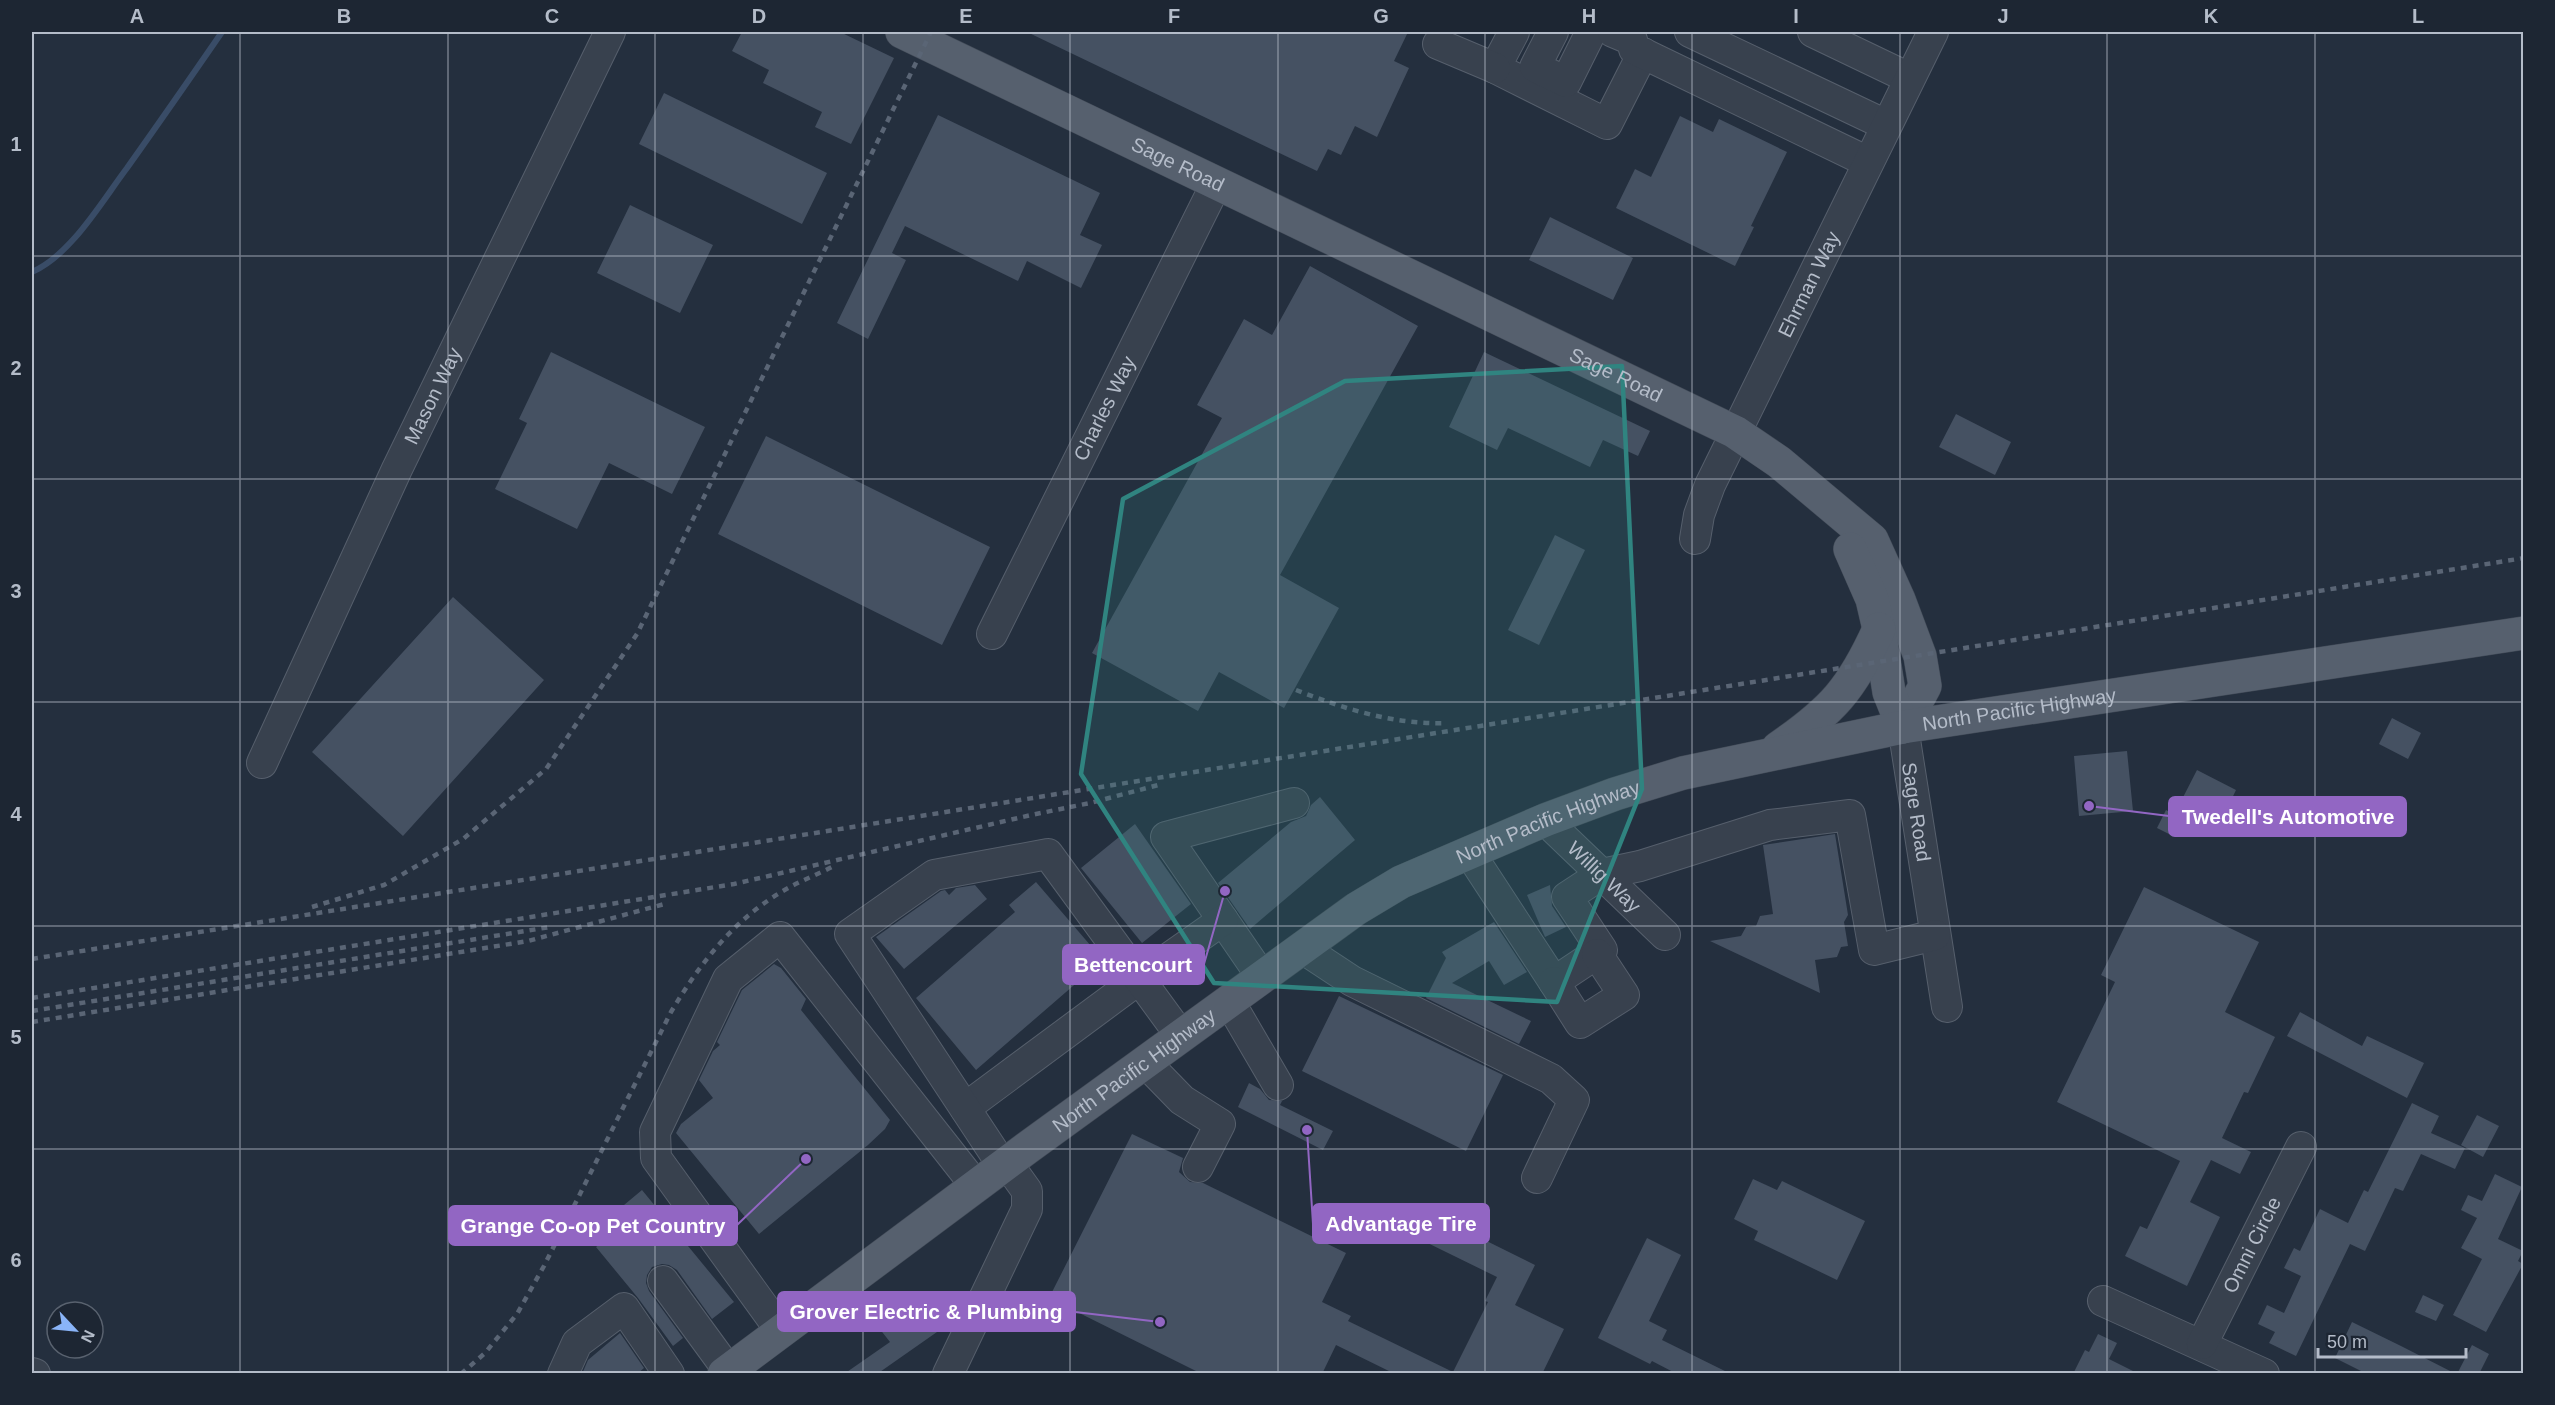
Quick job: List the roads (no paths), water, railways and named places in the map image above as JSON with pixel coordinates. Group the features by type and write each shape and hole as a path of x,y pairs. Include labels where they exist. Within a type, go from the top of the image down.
{"main road":[{"name":"Sage Road","path":"902,32 1735,432 1779,462 1872,540 1899,600 1920,657 1925,686 1903,727"},
{"path":"1831,507 1863,572 1880,629 1889,692 1903,727"},
{"path":"1767,756 1811,726 1848,689 1863,665 1880,629"},
{"name":"North Pacific Highway","path":"726,1372 976,1186 1356,909 1401,882 1545,820 1615,794 1683,773 1903,727 2523,633"}],"street":[{"name":"Mason Way","path":"262,763 402,458 610,32"},
{"path":"1495,68 1514,32"},
{"path":"1553,32 1535,67 1566,82 1611,37"},
{"path":"1690,32 1886,125"},
{"path":"1813,32 1910,78"},
{"name":"Ehrman Way","path":"1695,539 1698,514 1735,432 1933,32"},
{"path":"1438,44 1495,68 1607,124 1611,37"},
{"path":"1611,37 1868,162"},
{"name":"Charles Way","path":"992,634 1216,184"},
{"name":"Sage Road","path":"1903,727 1947,1007"},
{"path":"1262,977 1166,837 1294,803"},
{"path":"1554,982 1602,950 1567,897 1602,874 1640,866 1770,825 1850,815 1874,950 1935,935"},
{"name":"Willig Way","path":"1545,820 1665,935"},
{"path":"1469,852 1580,1023 1624,995 1597,954"},
{"path":"948,1374 1027,1209 1027,1191 1005,1165 965,1108 850,934 934,875 1048,854 1181,1036"},
{"path":"965,1108 1223,920"},
{"path":"781,1331 656,1158 655,1132 728,979 780,937 976,1186"},
{"path":"1302,948 1352,981 1544,1075 1574,1100 1537,1178"},
{"path":"1229,1001 1278,1085"},
{"path":"1145,1062 1182,1100 1220,1124 1198,1167"},
{"name":"Omni Circle","path":"2202,1344 2301,1147"},
{"path":"663,1281 726,1372"},
{"path":"2103,1301 2264,1374"},
{"path":"563,1374 577,1343 624,1308 669,1374"}],"waterway":[{"path":"32,272 60,253 85,226 222,32"}],"railway":[{"path":"312,907 384,885 463,839 546,769 637,634 931,32"},
{"path":"32,959 2524,558"},
{"path":"1296,690 1370,714 1408,721 1447,723"},
{"path":"32,998 734,884 1090,803 1162,784"},
{"path":"461,1374 485,1353 517,1314 544,1266 671,1012 693,978 717,946 761,905 791,886 832,867"},
{"path":"32,1022 528,941 668,903"},
{"path":"32,1011 550,927"}],"place":[{"name":"Twedell's Automotive","path":"2089,806"},
{"name":"Bettencourt","path":"1225,891"},
{"name":"Advantage Tire","path":"1307,1130"},
{"name":"Grange Co-op Pet Country","path":"806,1159"},
{"name":"Grover Electric & Plumbing","path":"1160,1322"}]}
